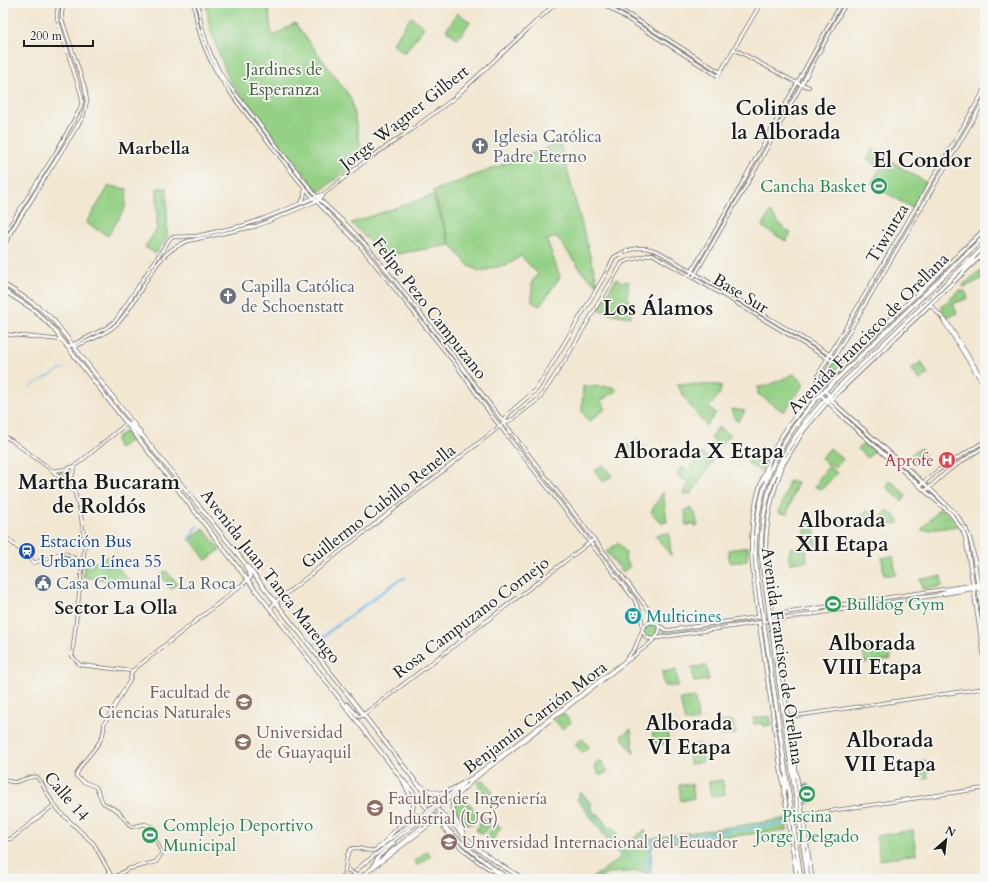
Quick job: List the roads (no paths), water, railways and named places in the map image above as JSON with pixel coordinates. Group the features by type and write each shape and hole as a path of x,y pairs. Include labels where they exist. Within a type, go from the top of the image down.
{"highway":[{"name":"Avenida Francisco de Orellana","path":"801,879 757,578 755,539 758,507 764,486 773,460 787,436 819,393 985,236"},
{"name":"Avenida Francisco de Orellana","path":"808,879 761,554 761,539 765,508 773,479 779,463 792,440 808,418 985,246"},
{"path":"964,273 979,251"},
{"path":"773,479 786,459"},
{"path":"764,486 769,460"},
{"path":"794,783 795,762"},
{"path":"784,794 786,772"},
{"path":"803,843 810,866"},
{"path":"794,858 801,874"}],"main road":[{"path":"3,244 30,199 35,194"},
{"name":"Avenida Francisco de Orellana","path":"824,389 880,330 985,229"},
{"name":"Avenida Francisco de Orellana","path":"830,398 985,252"},
{"name":"Avenida Juan Tanca Marengo","path":"4,284 47,314 244,562 414,782 438,810 466,838 490,857 524,879"},
{"name":"Avenida Juan Tanca Marengo","path":"3,290 41,315 62,340 402,778 442,825 474,854 509,879"},
{"path":"824,389 830,398 874,440 928,487 956,514 966,529 970,539 985,663"},
{"path":"819,393 951,514 963,531 966,540 971,573 976,586 985,631"},
{"name":"Avenida Francisco de Orellana","path":"797,879 751,566 750,537 754,505 769,460 792,421 819,393"},
{"name":"Avenida Francisco de Orellana","path":"812,879 765,553 767,524 772,495 786,459 804,430 826,401"},
{"path":"126,424 130,424 153,449"},
{"path":"244,562 251,576 248,580"},
{"path":"938,595 950,590 985,585"},
{"path":"755,594 759,598 763,598 768,596 770,590"},
{"path":"762,645 765,640 770,637 777,643"},
{"path":"340,698 357,716 359,717 363,715"},
{"path":"402,778 413,802 413,810 409,819"},
{"path":"414,782 429,791 438,793 446,792 470,780"},
{"path":"466,838 452,814 451,807 459,793 470,780"},
{"path":"365,874 430,824 434,822 442,825"}],"street":[{"path":"3,236 55,154 80,109 82,101 57,19 57,10 60,3"},
{"path":"3,247 83,117 87,106 85,88 62,20 64,3"},
{"name":"Felipe Pezo Campuzano","path":"194,3 196,23 201,40 208,57 228,91 313,198 318,200 359,237 450,351 593,540 651,613 657,624"},
{"name":"Felipe Pezo Campuzano","path":"198,3 203,32 212,56 222,76 318,200 354,238 447,354 500,426 634,600 640,610 643,630"},
{"name":"Jorge Wagner Gilbert","path":"318,200 368,160 453,99 556,3"},
{"path":"602,3 718,76 760,3"},
{"path":"610,3 720,72"},
{"path":"689,276 734,198 841,3"},
{"path":"693,278 755,170 846,3"},
{"path":"734,49 797,84 809,88"},
{"name":"Tiwintza","path":"819,393 816,384 818,376 830,354 985,89"},
{"name":"Tiwintza","path":"824,389 823,378 834,357 985,99"},
{"path":"936,174 940,177"},
{"path":"299,204 304,197 305,189"},
{"path":"73,346 106,328 116,320 171,237 197,236 245,225 324,194"},
{"path":"67,348 107,331 118,322 157,264 170,250 182,243 257,226 318,200"},
{"path":"179,236 184,239 182,243"},
{"path":"165,245 165,249 170,250"},
{"name":"Base Sur","path":"644,248 651,248 834,357"},
{"name":"Guillermo Cubillo Renella","path":"271,610 275,602 500,426 508,414 538,388 605,275 614,257 632,250 644,248"},
{"name":"Base Sur","path":"636,258 652,254 832,361"},
{"name":"Guillermo Cubillo Renella","path":"504,422 513,419 540,398 567,357 622,263 626,260 636,258"},
{"path":"930,305 943,320 947,322 985,383"},
{"path":"943,320 985,388"},
{"path":"3,334 62,340"},
{"path":"447,354 450,351"},
{"path":"53,471 75,466 126,424"},
{"path":"3,436 53,471 74,492"},
{"path":"920,486 937,471 985,441"},
{"path":"925,490 948,470 985,446"},
{"path":"75,466 72,482 79,506 85,543 72,656 80,666 132,671"},
{"path":"3,534 34,563 65,553 83,563"},
{"name":"Rosa Campuzano Cornejo","path":"363,715 593,540"},
{"path":"594,548 595,545 598,545"},
{"path":"114,879 128,869 156,862 161,856 162,850 156,840 156,831 153,827 145,824 131,827 118,811 103,804 96,787 82,781 76,776 81,766 105,732 104,724 130,680 132,671 248,580"},
{"path":"938,595 774,619 759,620 670,630 666,630 657,624 648,623 643,630 646,638 656,638 759,620 773,615 933,590 976,586"},
{"path":"921,597 932,594 933,590"},
{"path":"811,614 811,611 820,610 821,608"},
{"path":"796,616 806,613 807,610"},
{"path":"656,638 660,632 657,624"},
{"name":"Benjamín Carrión Mora","path":"401,833 625,661 633,652 643,630"},
{"name":"Benjamín Carrión Mora","path":"470,780 623,666 656,638"},
{"path":"788,717 985,688"},
{"name":"Calle 14","path":"3,778 8,781 18,782 32,776 37,777 42,782 54,805 94,844 114,879"},
{"path":"803,815 985,788"},
{"path":"3,839 12,838 54,805"},
{"path":"358,879 423,824 423,819 420,816 415,815 390,836 382,846"},
{"path":"390,836 401,833"},
{"path":"370,869 379,856 401,833"},
{"path":"339,879 344,873 346,859 352,848 373,851 401,833"},
{"path":"348,879 362,865 401,833"},
{"path":"346,863 348,870 356,875 365,874"}],"water":[{"name":"Piscina Jorge Delgado","path":"809,784 812,802 805,804 803,785"}],"waterway":[{"path":"29,387 64,368"},
{"path":"189,539 197,526"},
{"path":"315,645 331,630 399,580 405,578"},
{"path":"578,795 625,858 649,860"},
{"path":"648,879 650,842 784,823"}],"place":[{"name":"Iglesia Católica Padre Eterno","path":"480,146"},
{"name":"Cancha Basket","path":"879,186"},
{"name":"Capilla Católica de Schoenstatt","path":"228,296"},
{"name":"Aprofe","path":"947,460"},
{"name":"Estación Bus Urbano Línea 55","path":"27,551"},
{"name":"Casa Comunal - La Roca","path":"43,583"},
{"name":"Bulldog Gym","path":"833,604"},
{"name":"Multicines","path":"633,616"},
{"name":"Facultad de Ciencias Naturales","path":"244,702"},
{"name":"Universidad de Guayaquil","path":"243,742"},
{"name":"Piscina Jorge Delgado","path":"807,794"},
{"name":"Facultad de Ingeniería Industrial (UG)","path":"375,808"},
{"name":"Complejo Deportivo Municipal","path":"150,835"},
{"name":"Universidad Internacional del Ecuador","path":"449,842"}],"district":[{"name":"Colinas de la Alborada","path":"786,120"},
{"name":"Marbella","path":"154,148"},
{"name":"El Condor","path":"922,160"},
{"name":"Los Álamos","path":"658,308"},
{"name":"Alborada X Etapa","path":"699,451"},
{"name":"Martha Bucaram de Roldós","path":"99,494"},
{"name":"Alborada XII Etapa","path":"842,532"},
{"name":"Sector La Olla","path":"116,607"},
{"name":"Alborada VIII Etapa","path":"872,655"},
{"name":"Alborada VI Etapa","path":"689,735"},
{"name":"Alborada VII Etapa","path":"890,752"}],"park label":[{"name":"Jardines de Esperanza","path":"284,79"}]}
